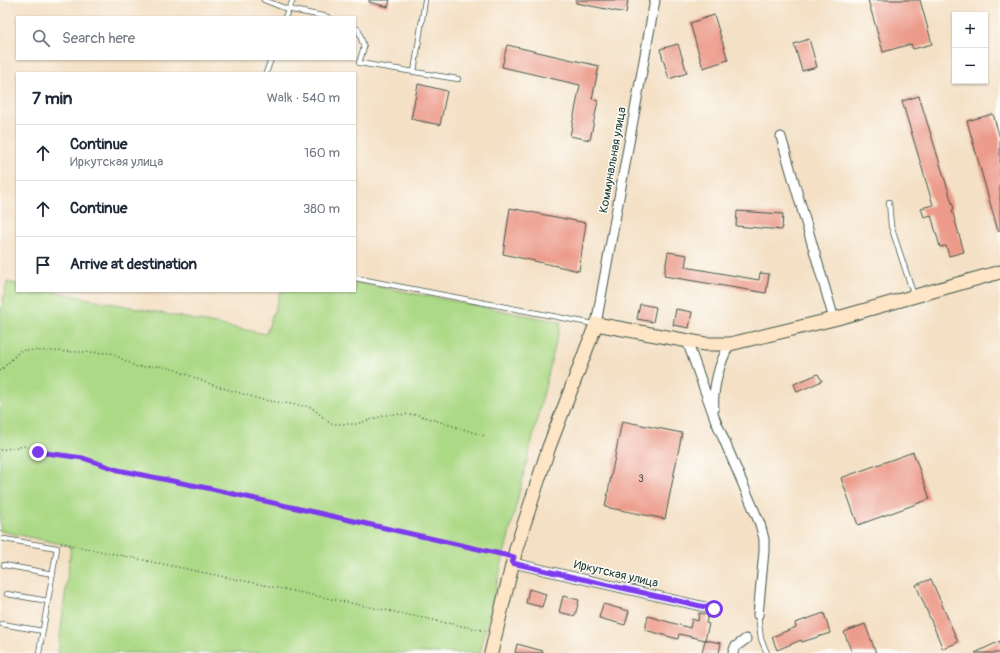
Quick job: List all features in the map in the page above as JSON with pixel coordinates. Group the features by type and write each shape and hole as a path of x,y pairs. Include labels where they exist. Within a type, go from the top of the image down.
{"street":[{"name":"Коммунальная улица","path":"596,324 655,0"},
{"path":"780,137 834,318"},
{"path":"491,653 513,560 549,448 596,324 687,341 730,344 834,318 1000,272"},
{"path":"687,341 715,419 760,524 764,539 758,615"},
{"path":"715,419 714,398 721,363 723,355 730,344"},
{"name":"Иркутская улица","path":"513,560 714,609"},
{"path":"733,653 734,647 746,639"}],"lane":[{"path":"264,0 287,9 323,16"},
{"path":"284,16 293,0"},
{"path":"414,72 425,0"},
{"path":"356,28 358,29 364,47 359,63 458,79"},
{"path":"266,72 271,60"},
{"path":"889,202 891,226 914,296"},
{"path":"356,278 596,324"},
{"path":"4,539 57,548 40,653"},
{"path":"4,565 53,574"},
{"path":"7,594 48,601"},
{"path":"758,615 761,638 767,653"},
{"path":"2,624 43,631"}],"path":[{"path":"0,371 21,350 112,353 137,367 159,366 176,370 210,384 263,400 311,406 331,424 356,424 390,414 418,415 485,436"},
{"path":"0,450 25,446 38,452 83,458 118,470 207,488 513,560"},
{"path":"0,531 7,533"},
{"path":"55,542 496,633"}],"green space":[{"path":"7,282 16,284 16,292 56,292 266,334 281,292 356,292 356,282 561,322 480,653 58,653 71,546 0,531 0,315"}],"building":[{"path":"369,0 390,0 388,7 369,2"},
{"path":"576,0 628,0 626,13 576,3"},
{"path":"868,0 920,0 932,44 913,49 911,44 883,52"},
{"path":"714,15 728,60 703,68 690,23"},
{"path":"809,39 817,67 802,71 794,44"},
{"path":"678,44 687,73 669,79 660,49"},
{"path":"507,45 599,66 592,99 598,101 590,140 570,136 580,85 502,67"},
{"path":"418,84 447,91 440,125 411,119"},
{"path":"919,96 954,209 952,210 964,252 949,256 946,246 940,247 931,215 924,217 921,208 933,205 902,101"},
{"path":"993,114 1000,138 1000,230 998,231 967,121"},
{"path":"510,208 586,223 579,271 503,254"},
{"path":"737,211 783,214 782,230 736,226"},
{"path":"668,252 687,255 685,267 759,280 760,273 769,274 766,293 664,276"},
{"path":"640,304 656,307 653,322 637,319"},
{"path":"676,309 692,312 689,328 673,325"},
{"path":"818,374 822,381 797,392 794,384"},
{"path":"622,421 682,433 665,519 605,507"},
{"path":"913,452 930,499 858,525 841,478"},
{"path":"931,579 958,642 943,649 916,585"},
{"path":"529,589 546,594 542,607 526,603"},
{"path":"563,596 579,600 575,616 559,612"},
{"path":"603,604 629,611 625,625 599,618"},
{"path":"699,613 708,615 706,623 709,624 705,640 679,634 678,639 645,630 648,616 690,628 692,619 698,621"},
{"path":"824,613 830,633 802,642 801,640 777,650 772,637 796,627 795,623"},
{"path":"865,624 876,653 852,653 844,632"},
{"path":"705,640 721,643 719,653 702,653"},
{"path":"1000,641 1000,653 975,653"},
{"path":"517,644 543,651 543,653 515,653"}],"route":[{"path":"38,452 83,458 118,470 207,488 514,557 512,563 714,609"}]}
